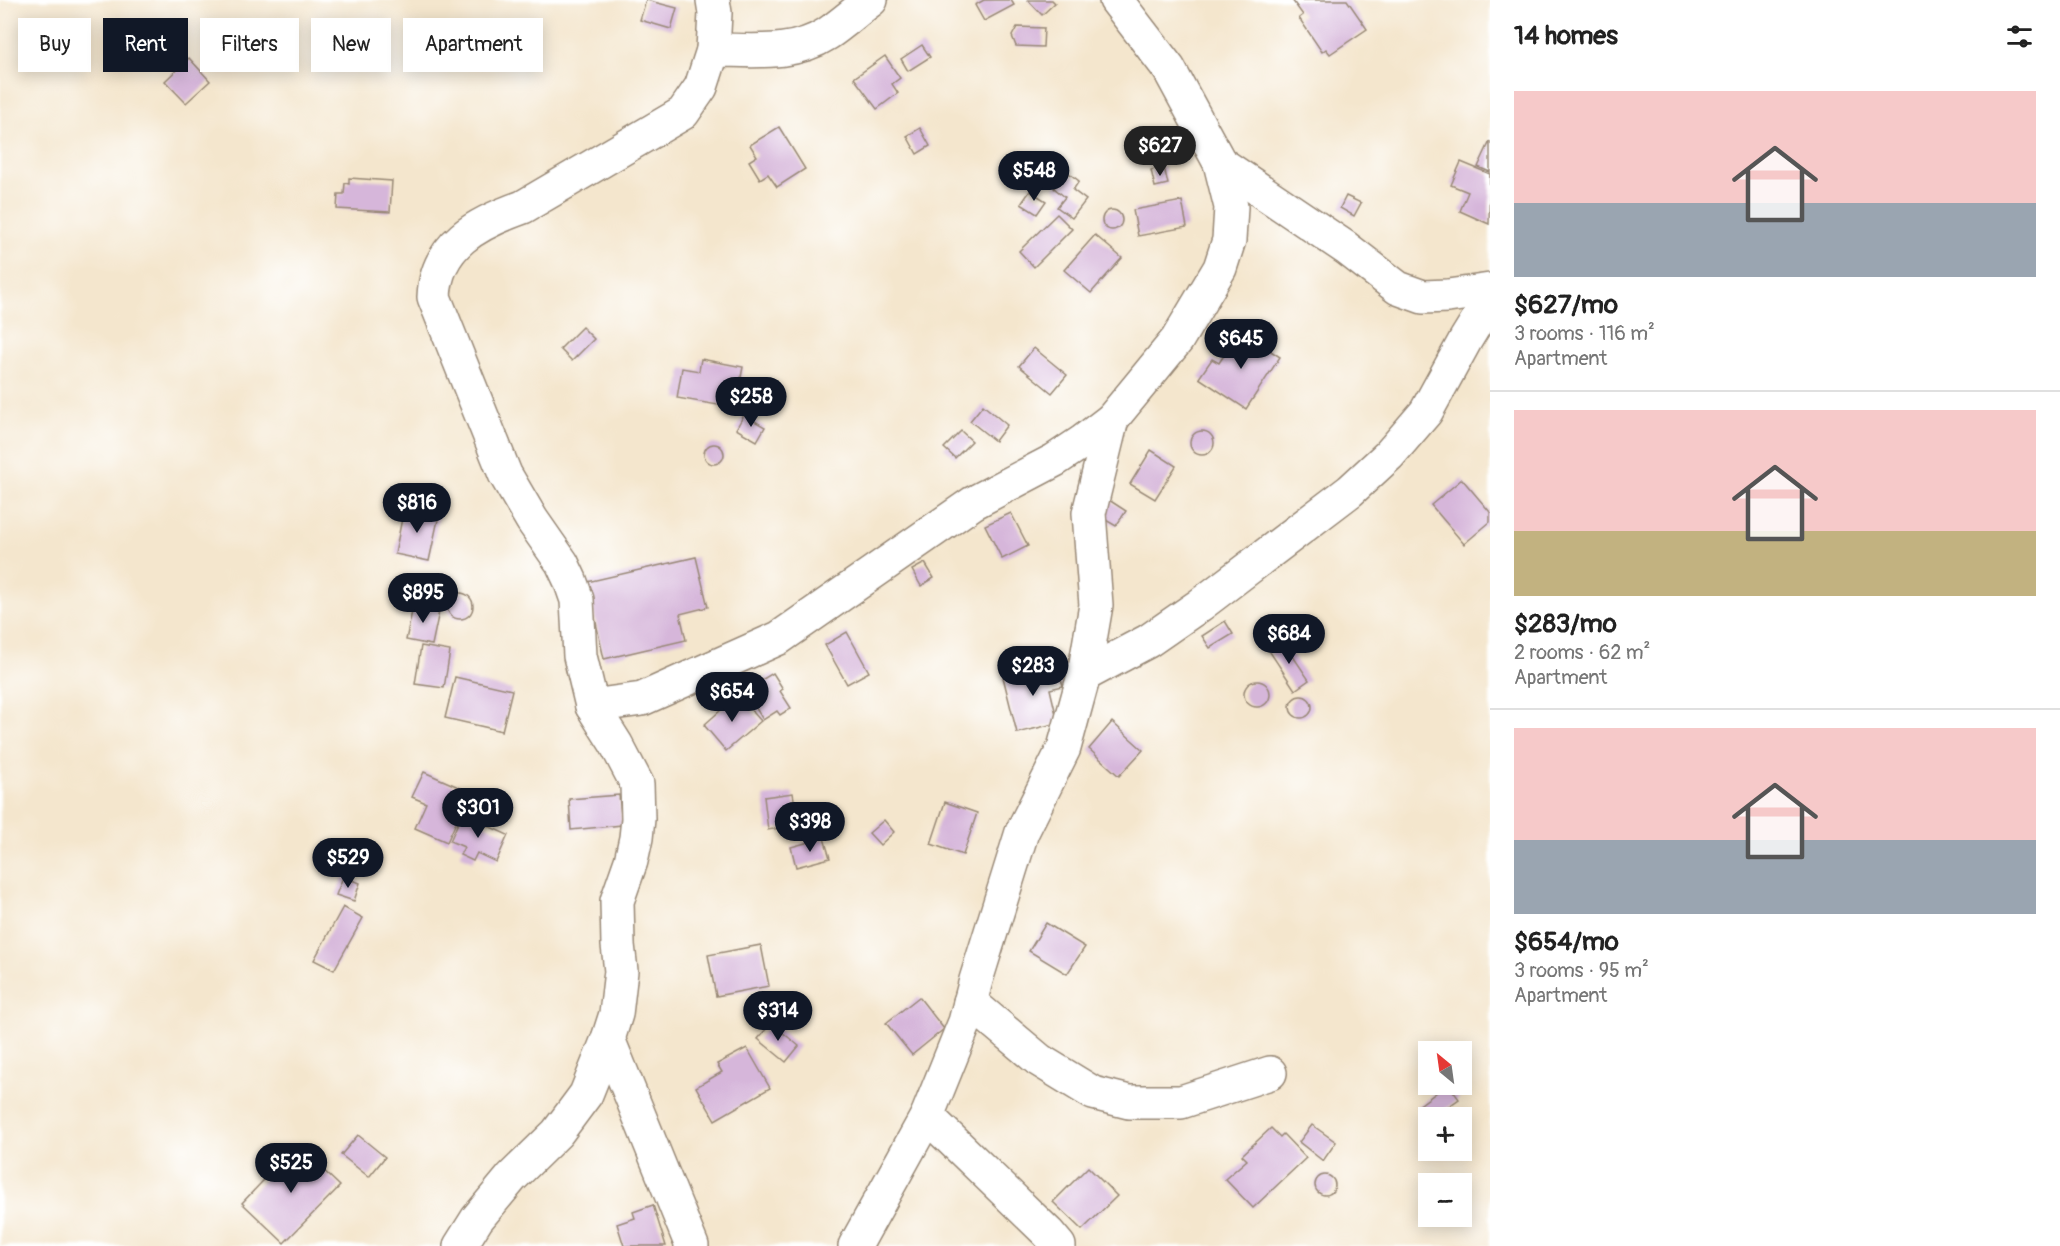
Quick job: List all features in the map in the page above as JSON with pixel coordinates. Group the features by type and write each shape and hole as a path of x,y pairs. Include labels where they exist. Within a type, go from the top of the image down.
{"lane":[{"path":"460,1246 477,1219 512,1177 558,1133 586,1094 616,1014 621,971 617,901 631,861 638,819 637,784 592,706 580,656 577,600 570,580 562,563 532,520 505,474 434,297 434,282 442,260 451,248 495,217 523,207 683,113 701,87 713,50 715,13 712,0"},
{"path":"713,50 775,51 802,45 825,35 871,0"},
{"path":"592,706 642,699 779,638 973,503 1055,460 1112,419 1178,340 1220,268 1229,240 1231,207 1220,163 1169,69 1116,0"},
{"path":"1220,163 1346,248 1398,288 1424,297 1490,290"},
{"path":"1084,675 1148,641 1200,605 1350,491 1389,454 1426,412 1490,300"},
{"path":"855,1246 927,1116 965,1022 1022,832 1064,748 1084,675 1096,606 1089,513 1112,419"},
{"path":"970,1002 1039,1060 1093,1093 1129,1102 1181,1102 1269,1073"},
{"path":"608,1039 692,1246"},
{"path":"927,1116 1059,1246"}],"building":[{"path":"646,0 677,8 671,29 640,20"},
{"path":"984,0 1011,0 1014,5 984,21 975,5"},
{"path":"1028,0 1052,0 1055,3 1042,15"},
{"path":"1292,0 1347,0 1367,29 1330,54 1326,49 1322,52 1299,18 1303,15"},
{"path":"1017,27 1044,28 1043,47 1016,46 1012,36"},
{"path":"922,45 930,57 908,71 901,59"},
{"path":"885,56 900,78 892,84 898,93 877,109 854,78"},
{"path":"188,59 210,81 186,103 165,81 174,72 188,72"},
{"path":"779,127 805,169 777,187 768,174 760,179 749,161 757,156 750,145"},
{"path":"920,128 930,146 917,154 907,136"},
{"path":"1490,141 1490,172 1478,167"},
{"path":"1461,162 1490,174 1489,224 1460,211 1468,192 1451,185"},
{"path":"1164,167 1168,184 1155,187 1151,170"},
{"path":"1066,171 1079,181 1073,190 1086,200 1072,218 1057,207 1065,197 1054,188"},
{"path":"349,178 392,181 390,212 337,209 338,194 344,194 345,183 349,184"},
{"path":"1030,191 1046,201 1037,214 1021,204"},
{"path":"1346,196 1361,203 1354,216 1340,208"},
{"path":"1182,201 1187,227 1138,236 1133,210"},
{"path":"1112,210 1119,213 1122,220 1119,227 1112,230 1105,227 1102,220 1105,213"},
{"path":"1057,214 1072,229 1034,267 1019,251"},
{"path":"1095,235 1122,258 1091,293 1064,270"},
{"path":"582,327 594,339 572,361 560,349"},
{"path":"1240,331 1280,357 1246,409 1199,378 1212,359 1219,363"},
{"path":"1034,348 1067,375 1052,393 1019,366"},
{"path":"701,359 743,367 735,408 677,398 682,368 699,371"},
{"path":"983,405 1007,425 995,441 970,421"},
{"path":"744,415 765,427 757,441 736,429"},
{"path":"961,431 972,441 955,458 944,448"},
{"path":"1202,431 1207,432 1213,438 1213,448 1207,454 1202,455 1197,454 1191,448 1190,443 1191,438 1197,432"},
{"path":"710,444 718,444 724,450 724,458 718,464 710,464 704,458 704,450"},
{"path":"1151,450 1176,466 1155,499 1130,484"},
{"path":"1462,479 1490,512 1490,522 1464,544 1431,505"},
{"path":"1109,500 1126,511 1116,526 1099,516"},
{"path":"404,508 439,515 429,561 395,554"},
{"path":"1011,513 1028,546 1002,559 985,525"},
{"path":"696,557 708,607 680,614 686,640 604,659 587,582"},
{"path":"925,563 934,578 921,586 912,570"},
{"path":"460,593 469,597 473,606 469,615 460,619 451,615 447,606 451,597"},
{"path":"414,602 440,607 432,645 406,640"},
{"path":"1225,621 1233,634 1210,648 1202,636"},
{"path":"847,632 869,672 847,684 825,645"},
{"path":"1282,640 1309,680 1295,690 1268,649"},
{"path":"421,646 450,651 444,688 415,684"},
{"path":"1057,664 1063,686 1050,689 1058,723 1017,733 1003,677"},
{"path":"773,673 783,689 780,691 791,708 780,715 777,711 763,720 745,690"},
{"path":"455,677 512,690 502,731 445,718"},
{"path":"1257,681 1266,685 1270,694 1266,703 1257,707 1248,703 1244,694 1248,685"},
{"path":"738,695 761,721 726,751 704,725"},
{"path":"1301,696 1309,699 1312,707 1309,715 1301,718 1293,715 1290,707 1293,699"},
{"path":"1112,722 1143,750 1119,776 1089,749"},
{"path":"424,772 470,792 447,842 415,828 426,803 412,797"},
{"path":"793,793 798,825 768,830 764,797"},
{"path":"619,795 622,825 571,830 569,799"},
{"path":"945,802 977,813 963,855 931,844"},
{"path":"462,814 508,835 496,862 477,853 473,861 460,855 464,847 450,841"},
{"path":"884,820 894,832 880,845 869,833"},
{"path":"824,838 830,858 796,867 791,847"},
{"path":"343,877 360,883 354,901 336,895"},
{"path":"343,907 363,918 334,970 314,960"},
{"path":"1046,923 1085,947 1067,974 1029,951"},
{"path":"761,945 769,986 716,996 708,955"},
{"path":"919,997 944,1029 912,1055 886,1023"},
{"path":"771,1023 799,1046 786,1062 758,1039"},
{"path":"747,1048 770,1088 715,1120 696,1087 722,1072 717,1064"},
{"path":"1433,1095 1456,1095 1459,1099 1448,1107 1417,1107"},
{"path":"1312,1125 1336,1142 1323,1161 1299,1142"},
{"path":"1271,1128 1280,1137 1283,1134 1306,1158 1253,1208 1225,1179 1247,1160 1242,1155"},
{"path":"358,1135 385,1157 369,1177 341,1155"},
{"path":"297,1145 340,1186 284,1243 242,1203"},
{"path":"1088,1167 1117,1196 1082,1230 1053,1202"},
{"path":"1325,1175 1332,1178 1335,1185 1332,1192 1325,1195 1318,1192 1315,1185 1318,1178"},
{"path":"653,1205 666,1246 624,1246 617,1224 635,1218 633,1212"}]}
